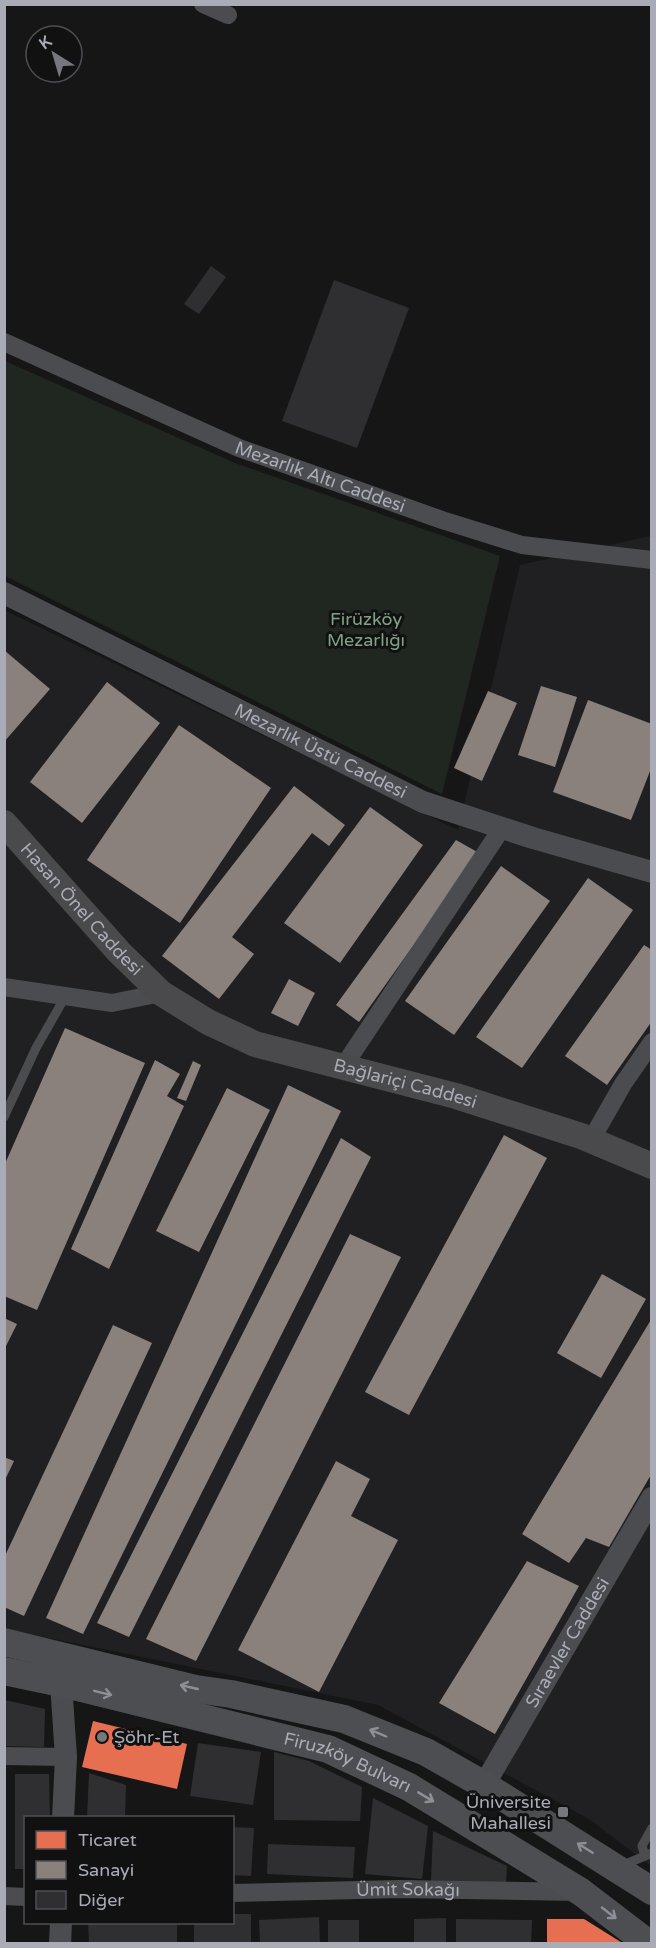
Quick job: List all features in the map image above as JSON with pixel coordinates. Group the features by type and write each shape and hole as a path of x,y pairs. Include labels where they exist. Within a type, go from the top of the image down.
{"main road":[{"name":"Hasan Önel Caddesi","path":"4,823 119,952 162,993"},
{"name":"Bağlariçi Caddesi","path":"162,993 208,1022 255,1044 456,1096 591,1140 651,1166"},
{"name":"Firuzköy Bulvarı","path":"16,1645 196,1689 231,1694 344,1719 426,1752 484,1785 651,1892"},
{"path":"16,1645 46,1655 54,1664 61,1683"},
{"name":"Firuzköy Bulvarı","path":"4,1671 328,1749 409,1787 581,1892 649,1944"}],"street":[{"path":"203,4 228,15"},
{"name":"Mezarlık Altı Caddesi","path":"4,342 239,448 442,520 522,545 651,560"},
{"name":"Mezarlık Üstü Caddesi","path":"4,593 423,802 651,872"},
{"path":"343,1067 502,828"},
{"path":"4,987 111,1003 162,993"},
{"path":"591,1140 623,1084 651,1042"},
{"name":"Sıraevler Caddesi","path":"484,1785 651,1498"},
{"path":"61,1683 66,1757 63,1816"},
{"path":"4,1756 66,1757"},
{"name":"Ümit Sokağı","path":"234,1893 400,1889 581,1892"},
{"path":"4,1896 24,1897"},
{"path":"60,1924 60,1944"}],"lane":[{"path":"4,1117 36,1048 65,997"},
{"path":"616,1868 648,1854 642,1846 651,1828"}],"shaded area":[{"path":"651,536 651,1866 589,1819 378,1705 5,1629 4,610 458,830 520,565"}],"green space":[{"name":"Firüzköy Mezarlığı","path":"5,361 235,463 500,556 442,794 5,576"}],"building: Ticaret":[{"path":"93,1721 187,1744 177,1789 82,1767"},
{"path":"547,1919 584,1919 624,1944 547,1944"}],"building: Sanayi":[{"path":"4,650 50,689 4,742"},
{"path":"107,682 160,723 82,823 30,782"},
{"path":"541,686 577,697 555,767 518,755"},
{"path":"488,691 517,703 482,781 454,768"},
{"path":"588,700 652,724 652,766 631,820 553,792"},
{"path":"179,725 271,788 180,923 87,860"},
{"path":"294,786 345,825 329,846 312,833 232,937 254,954 219,999 162,956"},
{"path":"370,807 423,845 340,963 284,923"},
{"path":"456,840 479,853 359,1022 336,1005"},
{"path":"501,866 550,901 454,1035 405,1001"},
{"path":"588,878 633,910 522,1068 476,1037"},
{"path":"644,945 652,950 652,1021 607,1085 565,1056"},
{"path":"289,979 315,993 298,1026 271,1013"},
{"path":"65,1028 145,1063 37,1310 4,1296 4,1166"},
{"path":"155,1060 180,1074 167,1096 184,1106 109,1269 71,1249"},
{"path":"193,1061 201,1065 186,1101 177,1098"},
{"path":"288,1085 341,1111 83,1634 46,1618"},
{"path":"227,1088 270,1110 199,1252 156,1231"},
{"path":"504,1135 547,1158 409,1415 365,1392"},
{"path":"341,1138 371,1157 129,1637 97,1623"},
{"path":"350,1234 401,1257 196,1661 146,1639"},
{"path":"602,1274 646,1299 601,1378 557,1353"},
{"path":"4,1318 17,1324 4,1350"},
{"path":"652,1318 652,1473 609,1547 586,1538 569,1563 522,1534"},
{"path":"113,1325 152,1343 24,1616 4,1607 4,1558"},
{"path":"4,1457 14,1461 4,1482"},
{"path":"336,1461 370,1479 351,1516 398,1540 319,1692 238,1650"},
{"path":"527,1561 579,1586 495,1734 439,1703"}],"building: Diğer":[{"path":"211,266 226,277 199,314 184,304"},
{"path":"334,280 409,308 357,448 282,421"},
{"path":"5,1700 45,1709 44,1747 4,1746"},
{"path":"198,1743 261,1752 253,1805 190,1796"},
{"path":"274,1752 309,1761 362,1787 360,1821 274,1820"},
{"path":"89,1773 126,1785 125,1816 87,1816"},
{"path":"15,1774 49,1774 50,1816 24,1816 24,1869 15,1869"},
{"path":"373,1798 428,1826 422,1879 365,1874"},
{"path":"234,1827 254,1828 251,1876 234,1875"},
{"path":"433,1831 507,1866 506,1884 431,1881"},
{"path":"268,1844 355,1847 353,1878 267,1874"},
{"path":"234,1914 251,1914 251,1944 194,1944 194,1924 234,1924"},
{"path":"319,1917 320,1944 260,1944 259,1920"},
{"path":"446,1918 446,1944 414,1944 414,1919"},
{"path":"456,1919 532,1920 531,1944 456,1944"},
{"path":"328,1920 359,1920 359,1944 328,1944"},
{"path":"88,1924 177,1924 177,1944 89,1944"}],"place":[{"name":"Şöhr-Et","path":"102,1737"},
{"name":"Üniversite Mahallesi","path":"563,1812"}]}
